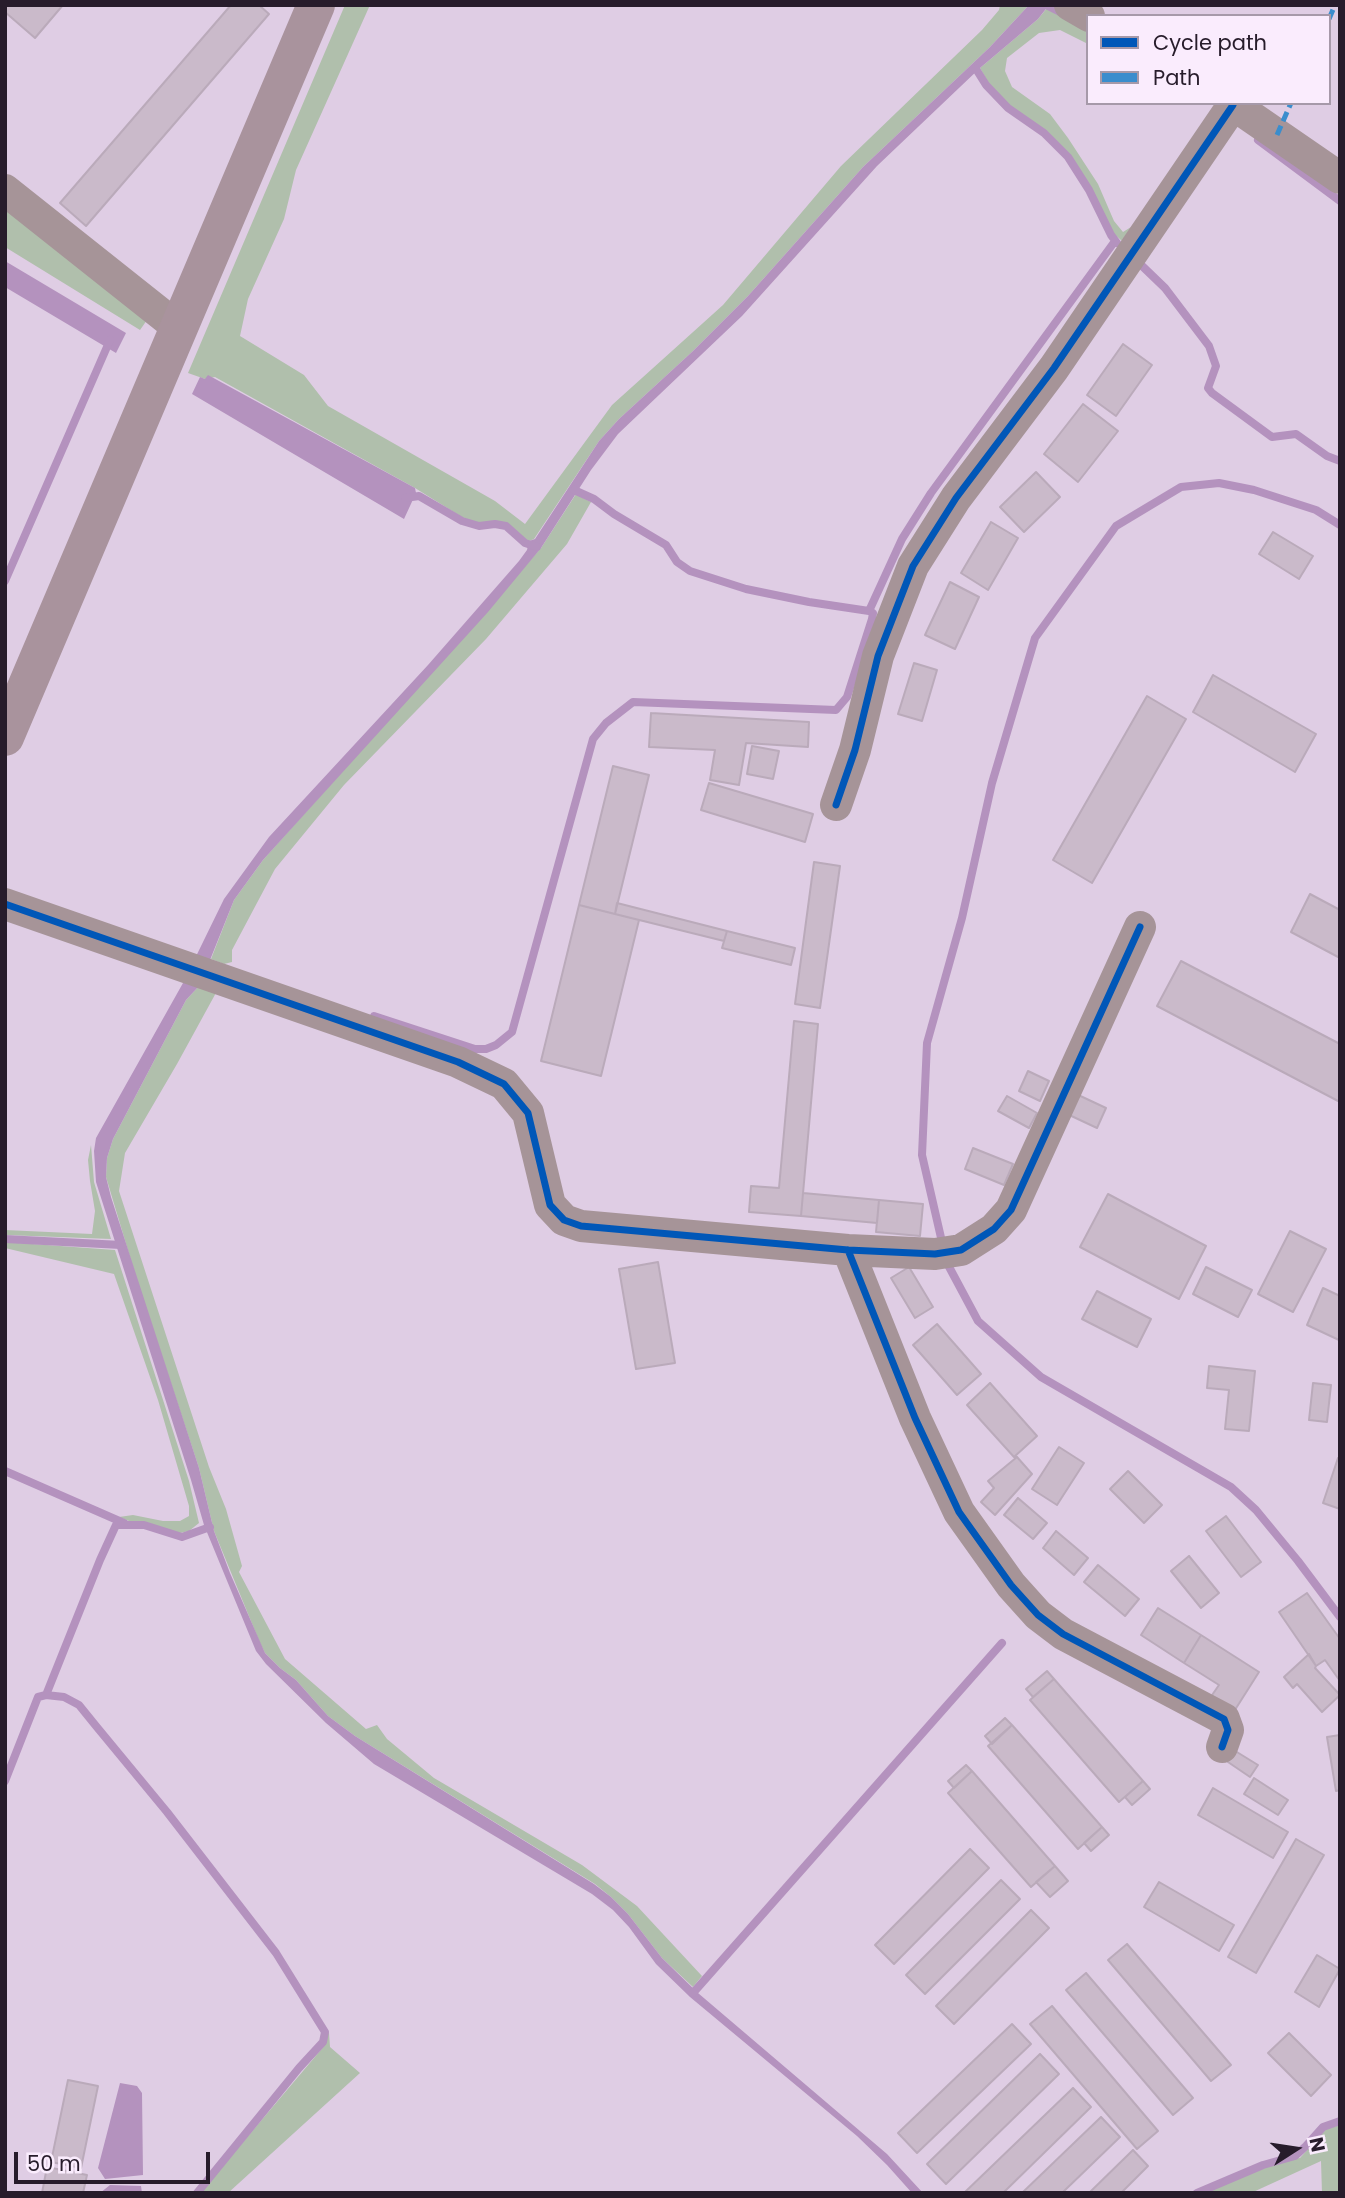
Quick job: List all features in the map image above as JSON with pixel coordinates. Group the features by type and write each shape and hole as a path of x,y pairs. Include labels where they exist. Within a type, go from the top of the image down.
{"main road":[{"path":"5,737 316,5"}],"street":[{"path":"1070,5 1086,14"},
{"path":"836,805 855,750 878,656 912,566 956,498 1054,368 1231,105"},
{"path":"1233,105 1340,178"},
{"path":"5,190 180,329"},
{"path":"5,904 458,1062 504,1084 528,1112 550,1205 564,1220 581,1226 848,1250 935,1254 961,1250 994,1228 1011,1210 1140,927"},
{"path":"848,1250 915,1419 959,1512 1011,1585 1038,1615 1063,1634 1224,1719 1228,1730 1222,1747"}],"green space":[{"path":"345,5 370,5 296,170 284,219 248,299 240,336 304,375 328,406 495,501 525,524 612,405 723,305 841,166 982,30 999,10 1000,5 1029,5 990,47 863,167 748,296 619,419 599,441 534,539 524,541 508,525 465,519 415,488 215,377 205,379 188,373"},
{"path":"1047,8 1086,28 1086,43 1060,30 1039,33 1007,58 1005,71 1012,87 1050,114 1068,138 1098,184 1114,221 1123,232 1131,227 1122,241 1113,233 1092,189 1071,156 1046,131 1010,106 989,84 980,68 1038,19"},
{"path":"5,204 147,320 140,330 5,247"},
{"path":"576,494 591,502 567,544 486,639 344,785 275,869 232,950 232,962 224,964 211,959 234,900 263,860 541,548"},
{"path":"200,985 217,991 125,1153 119,1191 209,1467 226,1509 242,1566 239,1572 285,1659 366,1729 377,1725 387,1739 434,1778 582,1865 637,1906 702,1976 693,1987 662,1958 628,1914 595,1884 355,1736 328,1716 296,1680 265,1653 260,1643 214,1531 199,1468 106,1177 107,1158 113,1139 186,1000"},
{"path":"91,1145 94,1182 111,1239 5,1235 5,1230 92,1234 95,1211 88,1160"},
{"path":"5,1242 115,1250 189,1481 199,1523 189,1531 180,1533 119,1517 133,1515 163,1521 180,1521 189,1516 189,1506 158,1400 114,1274 5,1248"},
{"path":"329,2033 330,2047 360,2073 228,2193 200,2193 325,2045 326,2034"},
{"path":"1340,2125 1340,2193 1322,2193 1321,2161 1251,2193 1205,2193 1263,2167 1300,2158 1326,2129"}],"shaded area":[{"path":"1029,5 1049,5 1038,19 980,68 877,166 742,316 618,434 591,470 541,548 488,612 263,860 234,900 200,985 186,1000 113,1139 107,1158 106,1177 111,1197 199,1468 214,1531 265,1653 296,1680 328,1716 355,1736 611,1897 628,1914 662,1958 698,1993 887,2154 923,2193 912,2193 857,2136 690,1997 656,1964 613,1910 592,1894 374,1764 326,1723 266,1664 256,1651 204,1525 96,1182 94,1151 96,1138 183,983 224,899 269,837 428,665 519,561 527,550 529,541 535,539 599,441 619,419 748,296 863,167 990,47"},
{"path":"5,261 126,333 116,353 5,287"},
{"path":"208,375 415,488 416,493 404,519 192,394 200,377 205,379"},
{"path":"120,2083 137,2086 142,2093 143,2175 105,2179 98,2168"},
{"path":"110,2185 141,2186 142,2193 100,2193"}],"building":[{"path":"5,5 63,5 35,38 5,12"},
{"path":"231,5 259,5 269,14 86,226 60,203"},
{"path":"1123,344 1152,365 1116,416 1087,395"},
{"path":"1083,404 1118,431 1078,482 1044,454"},
{"path":"1036,472 1060,497 1024,532 1000,507"},
{"path":"991,522 1018,538 988,590 961,573"},
{"path":"1273,532 1313,556 1299,579 1259,554"},
{"path":"950,582 979,597 955,649 925,635"},
{"path":"914,663 937,670 922,721 898,714"},
{"path":"1213,675 1316,734 1295,772 1193,712"},
{"path":"1147,696 1186,719 1092,883 1053,860"},
{"path":"651,713 809,722 808,747 746,743 739,785 710,780 715,750 649,747"},
{"path":"752,746 779,751 773,779 747,774"},
{"path":"613,766 649,775 615,914 579,905"},
{"path":"709,783 813,814 805,842 701,810"},
{"path":"814,862 840,866 820,1008 795,1004"},
{"path":"1310,894 1340,910 1340,958 1291,932"},
{"path":"617,903 727,931 724,941 615,914"},
{"path":"579,905 639,920 601,1076 541,1061"},
{"path":"727,931 795,948 791,965 722,948"},
{"path":"1181,961 1340,1044 1340,1102 1157,1006"},
{"path":"794,1021 818,1024 801,1216 749,1212 751,1186 779,1188"},
{"path":"1028,1071 1049,1081 1040,1101 1019,1091"},
{"path":"1074,1093 1106,1108 1097,1128 1065,1113"},
{"path":"1007,1096 1037,1113 1029,1128 998,1111"},
{"path":"973,1148 1013,1164 1004,1185 965,1169"},
{"path":"803,1193 879,1200 877,1223 801,1216"},
{"path":"1108,1194 1206,1246 1179,1299 1080,1247"},
{"path":"879,1200 923,1204 920,1236 876,1232"},
{"path":"1290,1231 1326,1249 1293,1312 1258,1294"},
{"path":"658,1262 675,1363 636,1369 619,1269"},
{"path":"909,1267 933,1307 915,1318 891,1278"},
{"path":"1206,1267 1252,1290 1238,1317 1193,1294"},
{"path":"1323,1288 1340,1296 1339,1340 1307,1325"},
{"path":"1097,1291 1151,1319 1137,1347 1082,1319"},
{"path":"937,1324 981,1374 957,1395 913,1345"},
{"path":"1209,1366 1255,1371 1249,1431 1225,1429 1229,1390 1207,1388"},
{"path":"990,1383 1037,1436 1014,1457 967,1405"},
{"path":"1313,1383 1331,1385 1327,1422 1309,1420"},
{"path":"1059,1447 1084,1463 1057,1505 1032,1489"},
{"path":"1017,1457 1032,1474 995,1515 981,1502 994,1488 988,1481"},
{"path":"1338,1458 1340,1459 1340,1509 1323,1503"},
{"path":"1128,1471 1162,1505 1144,1523 1110,1489"},
{"path":"1018,1498 1047,1523 1033,1539 1004,1515"},
{"path":"1226,1516 1261,1562 1241,1577 1206,1531"},
{"path":"1056,1531 1088,1558 1074,1575 1043,1548"},
{"path":"1189,1556 1219,1593 1201,1608 1171,1571"},
{"path":"1098,1565 1139,1599 1125,1616 1084,1582"},
{"path":"1307,1593 1340,1639 1340,1681 1325,1660 1316,1666 1279,1612"},
{"path":"1158,1608 1201,1635 1184,1663 1141,1635"},
{"path":"1201,1635 1259,1672 1233,1713 1210,1698 1219,1685 1184,1663"},
{"path":"1309,1654 1315,1668 1340,1695 1322,1712 1297,1684 1293,1688 1284,1677"},
{"path":"1047,1671 1054,1679 1033,1697 1026,1689"},
{"path":"1054,1679 1143,1781 1119,1802 1030,1700"},
{"path":"1005,1718 1012,1725 992,1744 985,1736"},
{"path":"1012,1725 1102,1827 1078,1849 988,1746"},
{"path":"1340,1735 1340,1790 1336,1791 1327,1737"},
{"path":"1232,1749 1258,1765 1250,1777 1225,1760"},
{"path":"966,1765 972,1771 954,1788 948,1781"},
{"path":"972,1771 1055,1866 1031,1887 948,1793"},
{"path":"1254,1778 1288,1800 1278,1815 1244,1794"},
{"path":"1143,1781 1150,1789 1132,1805 1125,1797"},
{"path":"1213,1788 1288,1832 1273,1858 1198,1815"},
{"path":"1102,1827 1109,1835 1091,1851 1084,1843"},
{"path":"1296,1839 1324,1855 1256,1973 1228,1957"},
{"path":"970,1849 989,1868 894,1964 875,1945"},
{"path":"1055,1866 1068,1881 1050,1897 1036,1882"},
{"path":"1001,1880 1020,1899 925,1994 906,1975"},
{"path":"1159,1882 1234,1925 1219,1951 1144,1907"},
{"path":"1031,1910 1049,1928 954,2024 936,2006"},
{"path":"1127,1944 1231,2065 1211,2081 1108,1960"},
{"path":"1317,1955 1340,1969 1319,2007 1295,1992"},
{"path":"1086,1973 1193,2098 1173,2115 1066,1990"},
{"path":"1052,2006 1158,2131 1137,2149 1030,2024"},
{"path":"1012,2024 1031,2044 917,2153 898,2133"},
{"path":"1289,2033 1331,2075 1311,2096 1268,2053"},
{"path":"1040,2054 1059,2074 946,2184 927,2164"},
{"path":"68,2080 98,2086 81,2168 51,2162"},
{"path":"1073,2088 1091,2107 1003,2193 964,2193"},
{"path":"1101,2117 1120,2137 1062,2193 1022,2193"},
{"path":"1133,2150 1148,2166 1121,2193 1089,2193"},
{"path":"47,2167 87,2175 83,2193 42,2193"}],"waterway":[{"path":"1046,5 1062,13"},
{"path":"976,69 986,85 1008,108 1044,133 1068,157 1117,243"},
{"path":"1258,140 1340,201"},
{"path":"374,1016 475,1049 496,1045 512,1032 593,739 606,723 633,702 836,710 847,697 872,619 873,613 869,611 902,539 931,493 1115,241"},
{"path":"1138,262 1165,288 1209,346 1216,366 1208,388 1212,393 1272,437 1296,434 1327,456 1340,461"},
{"path":"5,581 110,340"},
{"path":"942,1242 922,1155 927,1043 962,918 992,783 1035,638 1116,526 1181,487 1219,483 1254,490 1316,510 1340,525"},
{"path":"574,490 594,499 666,545 677,562 690,571 746,589 869,611"},
{"path":"405,498 419,496 462,521 479,526 506,526 525,543 537,547"},
{"path":"5,1239 121,1245"},
{"path":"947,1263 978,1321 1041,1377 1231,1487 1256,1510 1340,1617"},
{"path":"5,1471 124,1523"},
{"path":"5,1781 38,1697 46,1695 116,1525 144,1525 182,1537 210,1527"},
{"path":"693,1993 1002,1643"},
{"path":"46,1695 64,1697 79,1705 167,1812 276,1953 325,2032 323,2042 197,2193"},
{"path":"1197,2193 1263,2165 1295,2156 1323,2127 1340,2121"}],"marked path":[{"path":"1331,14 1335,5"},
{"path":"1277,135 1290,105"}],"cycle path":[{"path":"836,805 855,750 878,656 913,566 956,498 1054,368 1233,105"},
{"path":"5,904 458,1062 504,1084 528,1113 550,1205 564,1220 581,1226 848,1250 935,1254 961,1250 994,1229 1011,1210 1140,927"},
{"path":"848,1250 915,1418 959,1512 1011,1585 1038,1615 1063,1634 1224,1719 1228,1730 1222,1747"}]}
